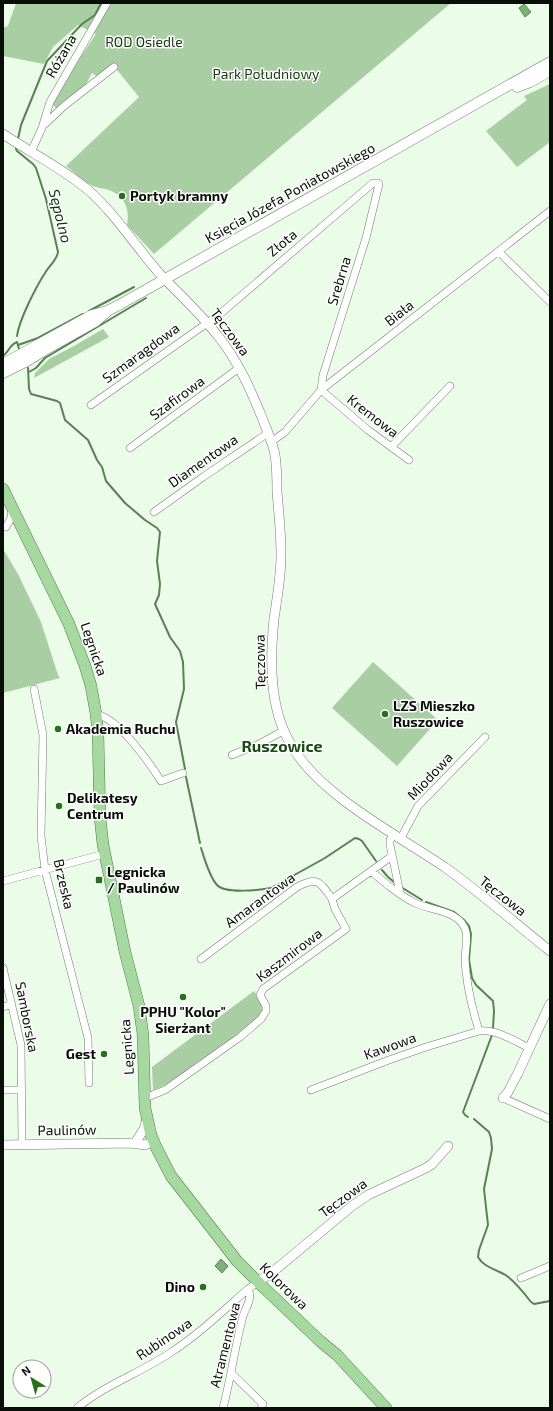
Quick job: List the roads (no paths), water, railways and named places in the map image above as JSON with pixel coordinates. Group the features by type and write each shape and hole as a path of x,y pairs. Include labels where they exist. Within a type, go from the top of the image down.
{"main road":[{"name":"Księcia Józefa Poniatowskiego","path":"3,373 28,361 44,350 95,322 108,310 485,100 550,62"},
{"name":"Księcia Józefa Poniatowskiego","path":"485,100 530,82 550,71"},
{"name":"Księcia Józefa Poniatowskiego","path":"3,364 92,315 108,310"},
{"name":"Legnicka","path":"3,489 7,516 23,534 69,624 86,666 96,714 98,733 99,780 94,824 138,1006 143,1034 147,1119 154,1141"},
{"name":"Kolorowa","path":"154,1141 160,1158 171,1176 237,1261 261,1280 320,1341 337,1355 386,1408"}],"street":[{"name":"Różana","path":"31,152 43,126 50,102 107,3"},
{"name":"Różana","path":"43,126 64,106 114,67"},
{"name":"Tęczowa","path":"3,134 65,173 90,191 165,279 207,322 228,350 255,400 270,437 276,466 281,557 273,636 273,679 276,706 283,731 296,753 318,778 354,808 448,870 550,950"},
{"name":"Złota","path":"207,322 220,314 374,183"},
{"name":"Srebrna","path":"321,390 323,375 366,238 377,197 379,184 374,183"},
{"name":"Biała","path":"270,437 285,432 321,390 550,211"},
{"path":"499,252 550,302"},
{"name":"Szmaragdowa","path":"91,405 207,322"},
{"name":"Szafirowa","path":"130,448 239,368"},
{"path":"391,447 450,386"},
{"name":"Kremowa","path":"321,390 409,460"},
{"name":"Diamentowa","path":"154,512 209,472 270,437"},
{"path":"7,516 14,528 23,534"},
{"name":"Brzeska","path":"34,689 43,735 41,836 45,870 88,1038 89,1082"},
{"path":"96,714 108,718 130,739 151,765 161,781 183,773"},
{"path":"232,755 259,744 283,731"},
{"name":"Miodowa","path":"398,836 418,806 485,737"},
{"path":"398,836 390,840 390,845 400,893"},
{"path":"3,881 101,855"},
{"path":"332,899 392,856"},
{"path":"371,871 394,890 419,905 454,917 465,928 467,936 465,958 469,993 479,1031 498,1033 529,1048"},
{"name":"Amarantowa","path":"201,959 297,887 306,882 311,880 318,882 332,899"},
{"name":"Kaszmirowa","path":"145,1098 165,1090 256,1024 266,1010 266,1006 260,996 261,992 346,929 335,909 332,899"},
{"name":"Samborska","path":"3,968 22,1045 22,1144"},
{"path":"3,1006 12,1004"},
{"path":"550,1004 511,1086 503,1098 550,1119"},
{"name":"Kawowa","path":"311,1090 426,1047 479,1031"},
{"path":"3,1090 22,1090"},
{"path":"134,1141 144,1128 147,1119"},
{"name":"Paulinów","path":"3,1145 134,1141 145,1145 154,1141"},
{"name":"Tęczowa","path":"261,1280 352,1206 368,1195 426,1168 432,1164 448,1146"},
{"path":"521,1278 550,1266"},
{"name":"Rubinowa","path":"78,1408 95,1395 147,1367 191,1339 248,1289 261,1280"},
{"name":"Atramentowa","path":"223,1408 244,1315 250,1296 248,1289"},
{"path":"231,1374 263,1404 261,1408"}],"waterway":[{"name":"Sępolno","path":"18,139 21,125 47,61 82,24 95,15 101,3"},
{"name":"Sępolno","path":"16,149 36,168 46,199 58,252 56,258 41,279 28,304 18,329 17,336"},
{"path":"89,311 134,287"},
{"path":"29,372 36,368 45,358 146,298"},
{"path":"18,345 38,338 83,314"},
{"path":"3,356 12,345 17,342 19,349"},
{"path":"28,368 29,389 31,394 60,403 65,420 88,440 97,460 102,467 106,481 125,503 160,532 157,561 160,584 159,595 155,604 170,637 180,651 183,662 184,689 176,722 185,769"},
{"path":"186,777 200,843"},
{"path":"201,848 209,873 217,885 227,890 271,888 325,858 355,838 362,841 376,861"},
{"path":"382,870 394,882"},
{"path":"401,887 422,900"},
{"path":"426,902 454,912 469,926 471,934 469,960 472,978 476,985 493,1001 493,1028"},
{"path":"468,1117 463,1112 492,1035"},
{"path":"474,1119 489,1132 492,1149 484,1189 488,1225 478,1257 487,1266 507,1276 534,1304 550,1301"}],"place":[{"name":"Portyk bramny","path":"122,196"},
{"name":"LZS Mieszko Ruszowice","path":"385,714"},
{"name":"Akademia Ruchu","path":"58,729"},
{"name":"Delikatesy Centrum","path":"59,806"},
{"name":"Legnicka / Paulinów","path":"99,880"},
{"name":"PPHU \"Kolor\" Sierżant","path":"183,997"},
{"name":"Gest","path":"104,1054"},
{"name":"Dino","path":"203,1287"}],"district":[{"name":"Ruszowice","path":"282,746"}],"park label":[{"name":"ROD Osiedle","path":"144,42"},
{"name":"Park Południowy","path":"266,74"}]}
